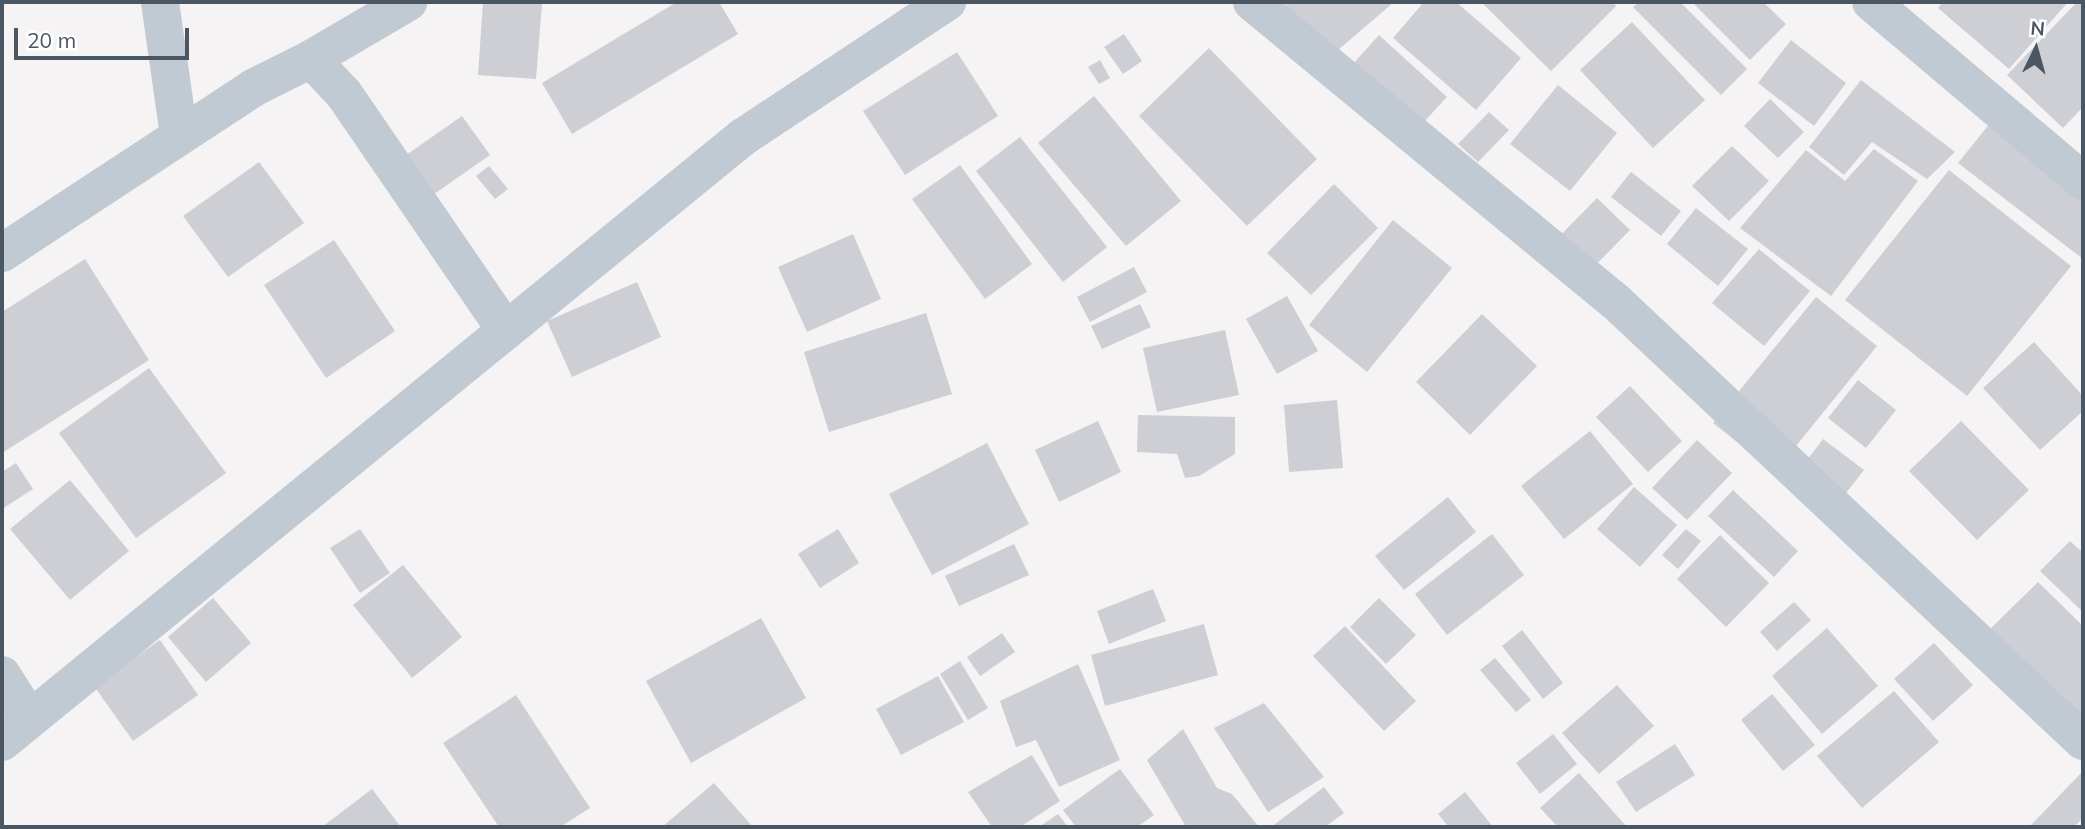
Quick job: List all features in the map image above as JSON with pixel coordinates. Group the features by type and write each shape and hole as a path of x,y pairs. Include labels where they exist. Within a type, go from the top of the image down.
{"street":[{"path":"160,2 179,136"},
{"path":"2,253 253,88 312,59 408,2"},
{"path":"2,675 16,730 503,328 743,137 947,2"},
{"path":"1252,2 1616,302 2083,741"},
{"path":"1871,2 2083,181"},
{"path":"312,59 344,94 503,328"}],"building":[{"path":"483,2 542,4 536,79 478,75"},
{"path":"677,2 719,2 738,34 572,134 542,83"},
{"path":"1283,2 1394,2 1331,56"},
{"path":"1424,2 1456,2 1521,58 1476,110 1393,38"},
{"path":"1481,2 1612,2 1616,6 1551,71"},
{"path":"1639,2 1680,2 1747,69 1721,95 1633,7"},
{"path":"1692,2 1763,2 1786,24 1750,60"},
{"path":"1943,2 2068,2 2009,69 1938,8"},
{"path":"2077,2 2083,2 2083,107 2063,128 2007,75"},
{"path":"1632,22 1705,100 1653,148 1580,70"},
{"path":"1124,34 1142,61 1123,74 1104,47"},
{"path":"1379,35 1447,97 1420,126 1352,65"},
{"path":"1791,40 1846,83 1814,126 1758,83"},
{"path":"1209,48 1317,159 1247,226 1139,116"},
{"path":"957,52 998,116 905,175 863,111"},
{"path":"1100,60 1110,78 1099,84 1088,67"},
{"path":"1861,80 1955,152 1927,179 1872,142 1844,175 1809,147"},
{"path":"1558,85 1617,133 1570,191 1510,144"},
{"path":"1094,96 1181,201 1126,246 1038,143"},
{"path":"1770,99 1804,132 1778,158 1744,126"},
{"path":"1489,112 1509,130 1478,162 1458,144"},
{"path":"462,116 490,155 427,199 399,160"},
{"path":"1995,117 2083,185 2083,259 1958,163"},
{"path":"1020,137 1107,247 1063,282 976,171"},
{"path":"1732,146 1769,181 1729,221 1692,186"},
{"path":"1874,149 1918,181 1831,296 1740,228 1806,150 1845,181"},
{"path":"259,162 304,223 228,277 183,216"},
{"path":"960,165 1032,264 985,299 912,199"},
{"path":"489,166 508,189 495,199 476,176"},
{"path":"1949,170 2071,266 1967,396 1845,300"},
{"path":"1631,172 1681,211 1661,236 1611,197"},
{"path":"1334,184 1378,228 1311,295 1267,253"},
{"path":"1597,198 1630,230 1574,287 1541,255"},
{"path":"1696,208 1748,249 1718,286 1667,244"},
{"path":"1393,220 1452,268 1367,372 1309,325"},
{"path":"853,234 881,299 807,332 778,267"},
{"path":"334,240 395,331 326,378 264,285"},
{"path":"1759,249 1810,291 1764,346 1712,303"},
{"path":"85,259 149,360 2,453 2,312"},
{"path":"1134,267 1147,292 1090,322 1077,297"},
{"path":"637,282 661,337 572,377 547,321"},
{"path":"1287,296 1318,351 1277,374 1246,319"},
{"path":"1816,297 1877,346 1775,472 1713,423"},
{"path":"1140,304 1151,327 1102,349 1091,326"},
{"path":"926,313 952,394 829,432 804,352"},
{"path":"1482,314 1537,366 1470,435 1416,382"},
{"path":"1225,330 1239,395 1157,412 1143,348"},
{"path":"2034,342 2083,396 2083,411 2040,450 1983,388"},
{"path":"149,368 226,473 136,538 59,433"},
{"path":"1858,380 1896,410 1866,448 1828,418"},
{"path":"1630,386 1682,441 1648,472 1596,417"},
{"path":"1337,400 1343,468 1289,472 1284,405"},
{"path":"1138,415 1235,417 1235,454 1199,476 1185,478 1177,454 1137,452"},
{"path":"1098,421 1121,472 1059,502 1035,450"},
{"path":"1961,421 2029,490 1977,540 1909,471"},
{"path":"1590,431 1633,484 1564,539 1521,486"},
{"path":"1823,439 1864,470 1839,502 1798,472"},
{"path":"1697,440 1732,473 1687,520 1652,488"},
{"path":"987,443 1029,524 932,575 889,494"},
{"path":"16,463 33,489 2,509 2,472"},
{"path":"70,480 129,551 70,600 10,529"},
{"path":"1634,487 1677,525 1640,567 1597,529"},
{"path":"1733,490 1798,551 1774,577 1708,516"},
{"path":"1448,497 1476,532 1404,590 1375,556"},
{"path":"360,529 390,573 360,593 330,548"},
{"path":"838,529 859,563 820,588 798,554"},
{"path":"1686,529 1701,541 1678,569 1662,555"},
{"path":"1492,534 1524,575 1447,635 1415,594"},
{"path":"1720,535 1769,583 1726,627 1677,579"},
{"path":"2070,541 2083,553 2083,612 2040,571"},
{"path":"1014,544 1029,575 959,606 945,576"},
{"path":"403,565 462,637 412,678 353,605"},
{"path":"2038,582 2083,626 2083,727 1987,632"},
{"path":"1153,589 1166,621 1109,644 1097,611"},
{"path":"213,598 251,643 206,682 168,637"},
{"path":"1379,598 1416,635 1386,664 1350,627"},
{"path":"1794,602 1811,620 1777,651 1760,632"},
{"path":"761,618 806,698 691,763 646,681"},
{"path":"1204,624 1218,675 1105,706 1091,655"},
{"path":"1345,626 1416,701 1384,731 1313,656"},
{"path":"1827,628 1878,686 1822,734 1772,676"},
{"path":"1522,630 1563,683 1543,699 1502,646"},
{"path":"1002,633 1015,652 980,676 967,657"},
{"path":"160,640 198,695 133,741 94,686"},
{"path":"1934,643 1973,685 1933,721 1894,679"},
{"path":"1495,658 1531,700 1516,712 1480,670"},
{"path":"960,661 988,708 968,720 940,674"},
{"path":"1078,664 1120,760 1059,787 1036,740 1016,747 1000,701"},
{"path":"938,676 964,722 901,755 876,709"},
{"path":"1617,685 1654,726 1599,774 1562,733"},
{"path":"1894,691 1939,742 1862,808 1817,756"},
{"path":"1772,694 1815,745 1783,771 1741,720"},
{"path":"516,695 590,808 560,827 499,827 443,743"},
{"path":"1264,703 1324,777 1268,812 1214,728"},
{"path":"1183,729 1217,788 1232,794 1259,827 1186,827 1147,760"},
{"path":"1553,734 1577,764 1540,794 1516,763"},
{"path":"1675,744 1695,775 1636,812 1616,782"},
{"path":"1032,755 1060,801 1020,827 992,827 968,792"},
{"path":"1120,769 1154,815 1137,827 1076,827 1063,810"},
{"path":"2083,771 2083,818 2074,827 2029,827"},
{"path":"1579,773 1627,827 1558,827 1540,808"},
{"path":"714,783 753,827 662,827"},
{"path":"1324,787 1344,813 1325,827 1271,827"},
{"path":"372,789 401,827 322,827"},
{"path":"1465,792 1493,827 1449,827 1438,814"},
{"path":"1058,814 1068,827 1039,827"}]}
